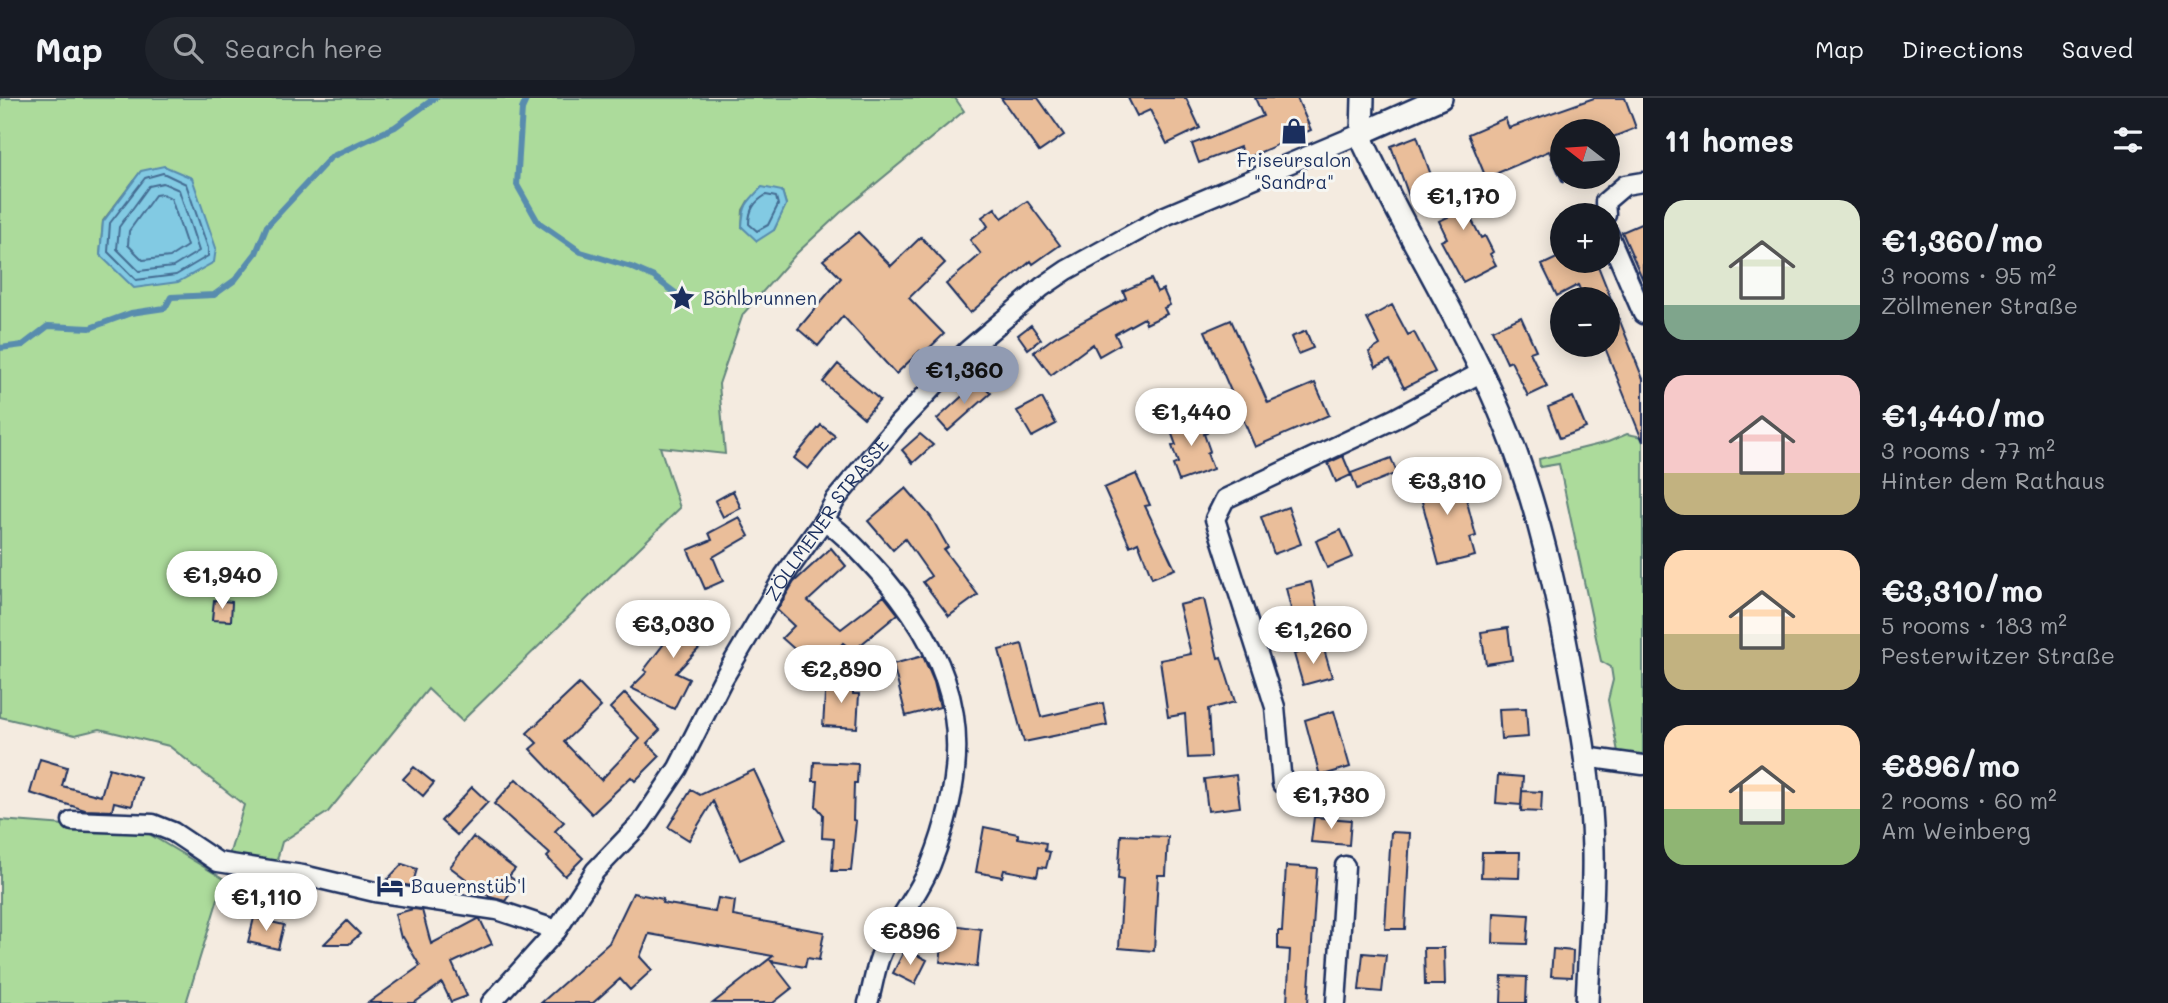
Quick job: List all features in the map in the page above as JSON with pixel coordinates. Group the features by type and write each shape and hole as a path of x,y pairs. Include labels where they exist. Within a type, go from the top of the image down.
{"street":[{"path":"1363,98 1362,132 1369,155 1482,372 1531,496 1543,542 1563,627 1585,757 1593,850 1587,1003"},
{"name":"ZÖLLMENER STRASSE","path":"491,1003 557,930 594,871 641,822 678,768 723,679 783,576 836,499 867,459 968,350 1042,287 1067,270 1165,216 1441,98"},
{"path":"1605,203 1625,185 1643,182"},
{"path":"1620,261 1643,314"},
{"path":"1282,784 1275,707 1215,519 1224,499 1394,419 1482,372"},
{"path":"824,520 840,531 899,596 929,640 953,701 955,779 949,814 930,867 880,954 869,1003"},
{"path":"1585,757 1643,765"},
{"path":"72,821 153,824 173,832 218,862 303,875 375,892 498,910 557,930"},
{"path":"1336,1003 1345,866"}],"green space":[{"path":"0,98 955,98 964,111 840,213 797,253 743,314 719,384 725,454 660,447 680,508 462,721 428,689 328,812 282,842 275,867 228,859 244,805 169,746 100,729 75,735 0,717","holes":["141,171 100,255 103,221","782,191 786,204 774,230 742,227 743,210 748,201"]},
{"path":"1627,434 1643,437 1643,755 1618,752 1608,700 1613,680 1611,667 1601,661 1559,464 1540,467 1539,459 1608,442"},
{"path":"0,820 144,831 224,879 186,1003 0,1003"}],"water":[{"path":"164,166 192,178 216,248 214,262 178,282 134,288 100,255 103,222 141,171"},
{"path":"762,187 782,191 786,205 774,230 757,241 742,227 743,214 747,204"}],"building":[{"path":"1001,98 1038,98 1064,135 1039,152"},
{"path":"1128,98 1186,98 1200,128 1167,144 1150,110 1137,116"},
{"path":"1255,98 1297,98 1311,130 1245,159 1240,147 1199,163 1192,144 1263,116"},
{"path":"1594,98 1625,98 1636,128 1620,134 1620,119 1550,119 1550,153 1549,151 1486,178 1468,134 1505,118 1509,128"},
{"path":"1417,136 1436,189 1410,199 1391,146"},
{"path":"1464,175 1475,202 1465,207 1481,238 1485,236 1496,265 1463,282 1441,241 1447,238 1439,221 1450,216 1437,186"},
{"path":"1027,201 1060,245 1033,264 1031,261 970,313 946,284 981,254 970,240 988,226 982,217 995,208 1002,218"},
{"path":"1643,223 1643,280 1622,232"},
{"path":"858,232 891,266 921,237 945,263 909,298 944,334 923,354 920,351 896,374 843,316 818,346 798,329 841,278 823,260"},
{"path":"1550,261 1550,273 1601,273 1606,287 1553,287 1542,265"},
{"path":"1151,279 1157,292 1163,289 1170,305 1164,308 1167,314 1146,324 1144,318 1115,334 1120,344 1099,356 1093,344 1051,375 1034,352 1056,336 1126,298 1123,291"},
{"path":"1392,305 1408,335 1414,332 1435,372 1404,388 1390,360 1376,367 1369,352 1380,345 1367,319"},
{"path":"1521,317 1536,350 1530,352 1547,387 1528,396 1511,361 1507,363 1492,330"},
{"path":"1231,320 1268,403 1315,383 1329,415 1255,447 1205,331"},
{"path":"1620,321 1643,379 1643,442 1609,357 1620,357"},
{"path":"1031,325 1041,339 1028,349 1018,335"},
{"path":"1306,331 1313,348 1298,354 1291,337"},
{"path":"838,364 880,400 864,418 823,382"},
{"path":"979,381 991,393 948,431 937,419"},
{"path":"1573,397 1586,428 1560,438 1548,407"},
{"path":"1042,398 1056,424 1032,437 1017,411"},
{"path":"1200,415 1207,433 1204,434 1210,451 1207,453 1213,469 1179,481 1173,465 1178,463 1172,446 1176,445 1169,426"},
{"path":"821,425 835,436 808,469 794,458"},
{"path":"920,434 933,445 913,463 902,450"},
{"path":"1343,456 1351,475 1336,482 1328,463"},
{"path":"1391,458 1397,473 1357,489 1351,473"},
{"path":"1452,469 1457,488 1463,487 1476,536 1470,538 1475,556 1439,565 1416,479"},
{"path":"1136,474 1150,505 1145,506 1175,569 1152,578 1138,542 1130,546 1104,488"},
{"path":"906,488 931,517 948,547 944,550 978,595 949,616 923,582 931,576 905,539 893,550 868,521"},
{"path":"733,491 741,508 723,517 715,501"},
{"path":"1288,507 1301,544 1274,554 1261,517"},
{"path":"739,517 749,536 713,557 723,581 705,589 688,550 712,540 709,533"},
{"path":"1341,530 1353,557 1327,568 1316,541"},
{"path":"831,548 846,566 808,601 841,629 884,596 898,614 853,651 843,643 815,675 795,658 799,653 782,638 794,626 777,610 794,582"},
{"path":"1311,582 1318,611 1293,617 1286,588"},
{"path":"1204,599 1218,658 1221,657 1235,702 1208,709 1211,757 1188,758 1185,714 1168,717 1160,660 1191,654 1179,605"},
{"path":"214,600 232,602 231,621 212,620"},
{"path":"697,602 704,616 689,625 706,641 676,673 689,679 674,709 631,688 647,672 644,670 680,623 671,611"},
{"path":"1508,628 1512,660 1486,664 1481,632"},
{"path":"1022,644 1041,717 1103,703 1107,725 1024,742 999,650"},
{"path":"1323,646 1332,677 1303,685 1294,654"},
{"path":"923,656 934,682 940,707 906,716 893,664"},
{"path":"826,680 853,682 853,694 859,694 857,728 823,726"},
{"path":"579,684 601,707 564,742 601,780 640,739 610,708 625,693 660,730 647,743 660,756 635,781 631,777 592,814 530,749 537,743 527,733"},
{"path":"1526,708 1528,737 1501,739 1499,709"},
{"path":"1334,711 1350,767 1320,776 1305,720"},
{"path":"40,759 67,767 62,786 101,796 109,768 140,777 132,806 114,802 112,811 85,810 30,793"},
{"path":"814,762 858,764 857,783 854,783 853,820 856,821 851,871 832,871 834,839 822,838 823,814 816,806 818,781 813,781"},
{"path":"414,767 434,783 423,796 403,779"},
{"path":"754,770 786,839 740,860 713,801 689,840 668,827 691,790 700,795"},
{"path":"1236,775 1240,807 1208,811 1204,779"},
{"path":"1498,775 1523,777 1521,805 1496,803"},
{"path":"516,779 564,822 555,831 583,858 565,876 547,857 550,854 494,804"},
{"path":"472,787 488,802 457,835 441,821"},
{"path":"1522,791 1542,792 1541,812 1521,811"},
{"path":"1314,817 1351,820 1349,845 1311,842"},
{"path":"984,827 1018,834 1018,838 1046,843 1045,851 1050,852 1046,868 1039,867 1037,876 1004,870 1002,877 976,872"},
{"path":"1391,832 1410,833 1405,929 1385,929"},
{"path":"1121,835 1168,837 1166,875 1158,875 1154,951 1119,948 1123,880 1118,879"},
{"path":"473,837 515,869 509,876 518,883 505,901 490,897 450,867"},
{"path":"1482,852 1520,852 1519,878 1481,877"},
{"path":"402,864 417,869 412,886 385,882"},
{"path":"1286,866 1317,868 1308,1003 1287,1003 1290,950 1278,949 1278,931 1282,931"},
{"path":"633,893 663,899 662,903 715,912 718,898 735,901 733,916 824,932 819,960 807,958 805,967 771,961 792,988 773,1003 713,1003 773,956 649,934 640,957 652,970 630,990 620,979 593,1003 541,1003 609,943"},
{"path":"413,909 422,910 431,944 480,919 492,944 452,963 467,996 451,1002 442,983 414,1003 368,1003 420,966 403,937 401,938 395,914"},
{"path":"1494,913 1529,915 1527,944 1493,943"},
{"path":"254,918 284,925 278,949 248,942"},
{"path":"347,921 360,934 349,944 324,944"},
{"path":"945,924 981,929 977,967 940,962"},
{"path":"1424,948 1444,948 1445,985 1425,985"},
{"path":"905,949 927,960 915,984 893,973"},
{"path":"1553,949 1573,951 1572,977 1551,976"},
{"path":"1363,953 1386,955 1382,992 1359,990"},
{"path":"1502,976 1527,977 1526,1003 1501,1003"}],"waterway":[{"path":"0,348 23,345 48,326 90,328 131,313 165,308 171,297 214,295 235,280 256,253 267,226 331,157 395,127 435,98"},
{"path":"527,98 522,109 517,185 538,222 581,252 654,277 682,298"}],"place":[{"name":"Friseursalon \"Sandra\"","path":"1294,131"},
{"name":"Böhlbrunnen","path":"682,298"},
{"name":"Bauernstüb'l","path":"390,886"}]}
